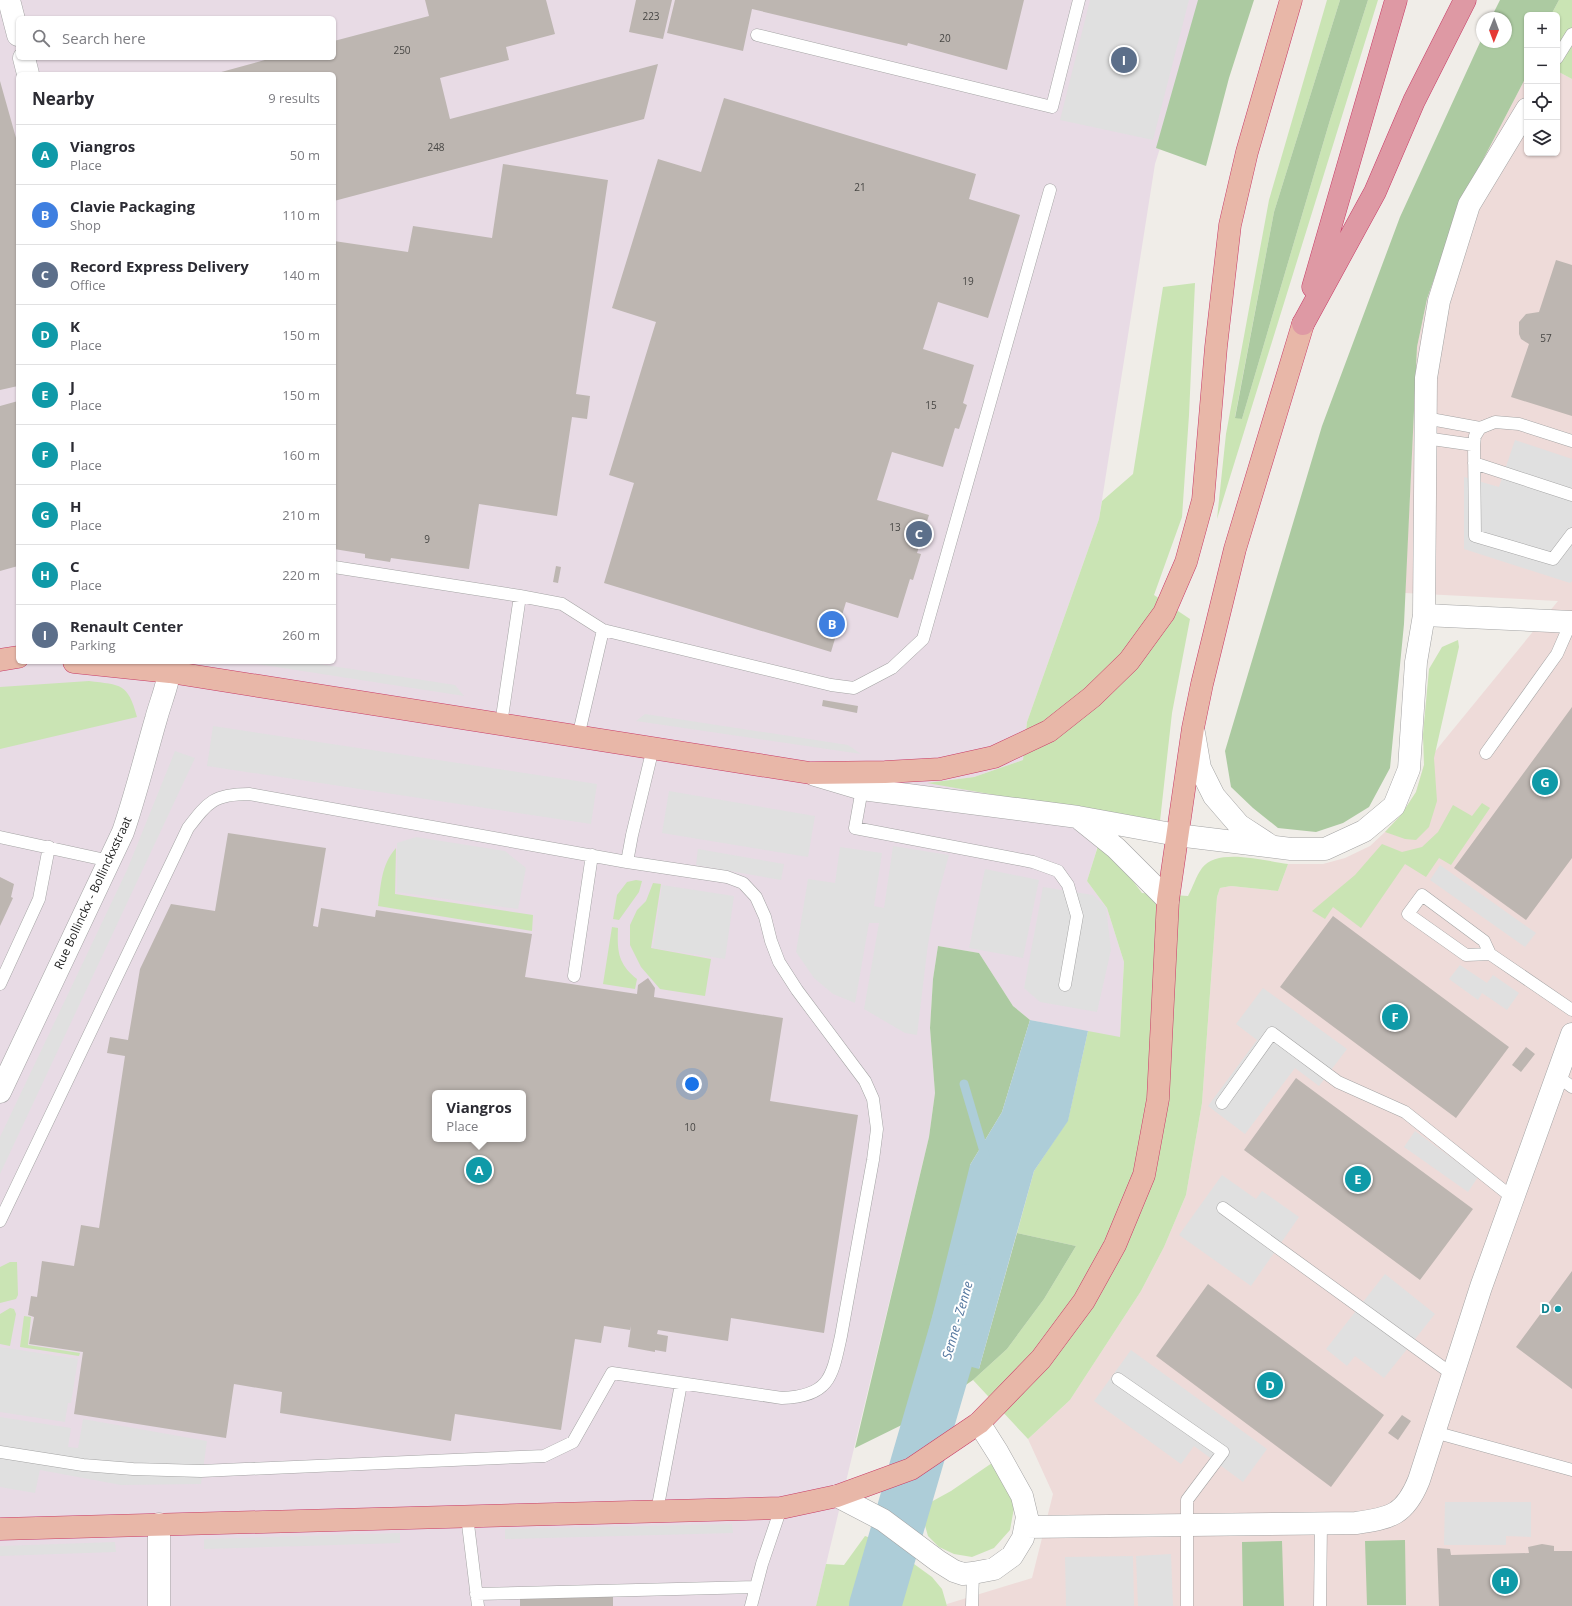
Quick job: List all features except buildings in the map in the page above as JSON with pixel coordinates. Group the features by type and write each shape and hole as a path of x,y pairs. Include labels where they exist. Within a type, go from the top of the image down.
{"highway":[{"path":"112,664 170,667 501,724 810,773 885,772 940,768 994,757 1049,731 1092,697 1129,661 1164,613 1186,562 1203,500 1216,346 1230,225 1247,152 1291,0"},
{"path":"0,1529 781,1508 837,1496 911,1470 979,1423 1041,1359 1084,1301 1114,1245 1144,1175 1158,1099 1168,900 1193,728 1202,684 1235,549 1303,324 1396,0"},
{"path":"1303,324 1375,192 1414,102 1465,0"},
{"path":"0,660 16,657"}],"street":[{"path":"9,0 16,27"},
{"path":"24,60 28,72"},
{"path":"810,773 862,789 1078,817 1177,835 1291,849 1325,849 1364,831 1394,806 1410,769 1416,662 1424,615 1426,378 1439,300 1469,205 1524,114"},
{"path":"1424,615 1571,622"},
{"name":"Rue Bollinckx - Bollinckxstraat","path":"1,1090 123,832 136,795 170,667"},
{"path":"1193,728 1200,768 1214,796 1239,825 1271,846"},
{"path":"1078,817 1116,848 1168,900"},
{"path":"1026,1527 1356,1523 1378,1520 1391,1516 1402,1510 1412,1496 1480,1287 1513,1198 1564,1082 1572,1034"},
{"path":"837,1496 883,1520 954,1571 963,1574 994,1569 1012,1556 1024,1538 1027,1517 1022,1496 979,1423"},
{"path":"159,1524 159,1606"}],"lane":[{"path":"757,35 1052,107 1079,0"},
{"path":"1560,53 1572,34"},
{"path":"336,567 562,604 604,630 831,685 854,688 892,668 922,639 1050,190"},
{"path":"1425,428 1480,428 1495,422 1519,424 1572,441"},
{"path":"1425,428 1474,445"},
{"path":"1480,428 1475,436 1474,445 1475,536 1553,559 1572,534"},
{"path":"1474,463 1572,495"},
{"path":"501,724 520,596"},
{"path":"1486,753 1557,654 1571,622"},
{"path":"578,736 604,630"},
{"path":"627,862 653,748"},
{"path":"862,789 855,828 1032,862 1058,871 1068,885 1077,916 1065,985"},
{"path":"0,1221 188,828 202,809 214,799 231,794 249,794 592,856 727,877 743,883 756,897 762,910 779,962 797,990 865,1081 873,1099 876,1129 873,1160 841,1336 836,1358 828,1380 811,1394 797,1398 782,1398 612,1373 573,1442 544,1456 201,1471 133,1470 83,1465 0,1452"},
{"path":"0,837 110,861"},
{"path":"0,984 39,899 49,847"},
{"path":"574,976 592,856"},
{"path":"1490,954 1466,956 1408,914 1422,895 1484,941 1490,954 1572,1010"},
{"path":"1222,1103 1272,1032 1338,1082 1405,1112 1513,1198"},
{"path":"1223,1208 1452,1374"},
{"path":"1118,1379 1223,1452 1187,1500 1187,1606"},
{"path":"657,1511 681,1384"},
{"path":"1434,1432 1572,1470"},
{"path":"751,1606 762,1564 781,1508"},
{"path":"467,1516 478,1606"},
{"path":"1320,1606 1321,1523"},
{"path":"972,1606 973,1573"},
{"path":"476,1594 756,1587"}],"shaded area":[{"path":"0,0 1207,0 1155,164 1099,519 1027,722 1023,760 974,777 929,783 1103,814 1096,852 1087,881 1107,908 1124,962 1120,1038 1030,1020 1013,1006 979,953 938,946 933,979 930,1028 935,1093 929,1137 816,1606 0,1606"},
{"path":"1090,0 1189,0 1153,140 1060,120"},
{"path":"1560,73 1572,79 1572,1606 947,1606 947,1604 1032,1578 1053,1494 1028,1439 1070,1400 1141,1291 1164,1247 1186,1195 1202,1103 1217,897 1220,888 1231,886 1278,891 1288,864 1323,864 1345,858 1370,846 1401,815 1416,792 1424,765 1558,601 1405,593 1417,347 1427,299 1460,204 1524,81 1524,156 1560,156"},
{"path":"1515,440 1572,459 1572,581 1570,583 1464,549 1464,477 1499,487"},
{"path":"257,664 319,664 455,685 464,696"},
{"path":"645,714 848,745 861,754 636,721"},
{"path":"213,726 597,784 591,824 207,766"},
{"path":"175,751 195,758 0,1174 0,1137 127,870"},
{"path":"669,791 815,816 808,857 662,833"},
{"path":"416,837 505,851 526,868 518,909 397,892 397,843"},
{"path":"893,846 949,855 936,902 928,944 917,1035 905,1033 864,1009 879,923 869,923 855,1003 833,994 814,978 796,952 808,879 835,883 840,847 882,853 874,906 884,908"},
{"path":"698,849 784,864 781,880 696,865"},
{"path":"1440,865 1536,933 1525,947 1430,880"},
{"path":"985,869 1039,880 1023,958 969,948"},
{"path":"662,885 734,896 725,959 653,948"},
{"path":"1043,887 1093,895 1106,907 1111,950 1097,1012 1040,1002 1024,988"},
{"path":"1460,965 1487,983 1493,975 1519,993 1507,1010 1482,993 1478,1000 1449,979"},
{"path":"1263,988 1347,1049 1319,1086 1295,1068 1245,1134 1208,1106 1257,1040 1236,1024"},
{"path":"1415,1131 1478,1177 1468,1192 1404,1147"},
{"path":"1222,1175 1256,1199 1262,1191 1299,1217 1251,1286 1179,1235"},
{"path":"1385,1274 1435,1314 1384,1378 1355,1356 1347,1366 1326,1349"},
{"path":"0,1347 78,1359 71,1403 68,1403 65,1422 0,1412"},
{"path":"1131,1350 1267,1449 1243,1482 1194,1446 1181,1464 1094,1401"},
{"path":"0,1417 71,1428 68,1447 78,1448 83,1419 207,1441 201,1484 121,1485 40,1470 35,1493 0,1487"},
{"path":"1445,1502 1531,1502 1531,1537 1506,1536 1506,1545 1444,1545"},
{"path":"732,1524 733,1533 505,1539 505,1529"},
{"path":"400,1533 400,1543 204,1549 204,1539"},
{"path":"115,1542 116,1552 0,1556 0,1546"},
{"path":"1171,1554 1173,1606 1138,1606 1136,1556"},
{"path":"1133,1556 1134,1606 1066,1606 1065,1557"}],"green space":[{"path":"1198,0 1254,0 1229,78 1206,166 1156,148"},
{"path":"1327,0 1340,0 1274,212 1235,417 1242,419 1330,120 1368,0 1378,0 1217,519 1226,434 1269,200"},
{"path":"1340,0 1368,0 1330,120 1242,419 1235,418 1274,212"},
{"path":"1500,0 1559,0 1553,12 1524,12 1524,81 1460,204 1427,299 1417,347 1404,624 1390,768 1369,807 1343,823 1316,832 1278,828 1253,808 1231,787 1225,751 1322,426 1400,217 1477,48 1512,48 1512,12 1494,12"},
{"path":"1559,0 1572,0 1572,79 1560,73 1560,12 1553,12"},
{"path":"1195,283 1189,415 1182,517 1154,595 1190,619 1172,713 1160,821 1103,814 927,783 974,777 1023,760 1027,722 1099,519 1102,501 1133,474 1163,287"},
{"path":"1458,640 1459,647 1434,758 1437,801 1429,827 1416,840 1405,839 1385,832 1401,815 1416,792 1424,765 1423,734 1429,669 1442,647"},
{"path":"89,681 116,685 122,688 130,698 137,717 0,749 0,687"},
{"path":"1482,803 1490,808 1451,865 1439,858 1426,877 1405,864 1361,928 1333,907 1325,919 1312,911 1355,875 1382,844 1402,852 1422,847 1438,832 1453,805 1472,816"},
{"path":"1098,846 1121,865 1142,893 1188,896 1202,868 1209,862 1219,858 1255,858 1288,864 1278,891 1231,886 1220,888 1217,897 1202,1103 1186,1195 1164,1247 1141,1291 1070,1400 1028,1439 973,1380 1007,1349 1044,1299 1076,1246 1017,1233 1034,1171 1068,1120 1088,1031 1120,1037 1124,962 1107,908 1087,881"},
{"path":"396,848 395,894 533,915 532,931 378,906 381,883 387,861"},
{"path":"636,880 642,881 639,892 619,920 613,919 617,895 627,882"},
{"path":"653,883 661,884 651,948 711,959 705,996 660,989 641,967 630,945 630,925 637,910 646,901"},
{"path":"612,927 618,928 618,944 622,962 637,979 635,989 603,984"},
{"path":"938,946 979,953 1013,1006 1030,1020 1002,1112 970,1165 979,1369 1017,1233 1076,1246 1044,1299 1007,1349 973,1380 922,1415 855,1448 929,1137 935,1093 930,1028 933,979"},
{"path":"10,1262 17,1262 18,1295 16,1299 0,1303 0,1267"},
{"path":"10,1308 14,1309 16,1314 10,1346 0,1344 0,1314"},
{"path":"24,1316 31,1317 28,1345 80,1353 79,1356 20,1347"},
{"path":"992,1463 1010,1490 1014,1508 1010,1530 994,1548 972,1557 954,1554 939,1547 928,1536 920,1508 951,1491"},
{"path":"865,1536 885,1543 932,1577 942,1589 947,1606 816,1606 826,1564 844,1565"},
{"path":"1405,1540 1406,1605 1367,1605 1365,1541"},
{"path":"1282,1541 1284,1606 1243,1606 1242,1542"}],"water":[{"path":"1030,1020 1088,1031 1068,1121 1034,1171 979,1369 923,1353 970,1165 1002,1112"}],"waterway":[{"path":"964,1084 985,1155"},
{"name":"Senne - Zenne","path":"875,1606 967,1290"}],"place":[{"name":"Renault Center","path":"1124,60"},
{"name":"Record Express Delivery","path":"919,534"},
{"name":"Clavie Packaging","path":"832,624"},
{"name":"H","path":"1545,782"},
{"name":"I","path":"1395,1017"},
{"name":"Viangros","path":"479,1170"},
{"name":"J","path":"1358,1179"},
{"name":"D","path":"1558,1309"},
{"name":"K","path":"1270,1385"},
{"name":"C","path":"1505,1581"}]}
